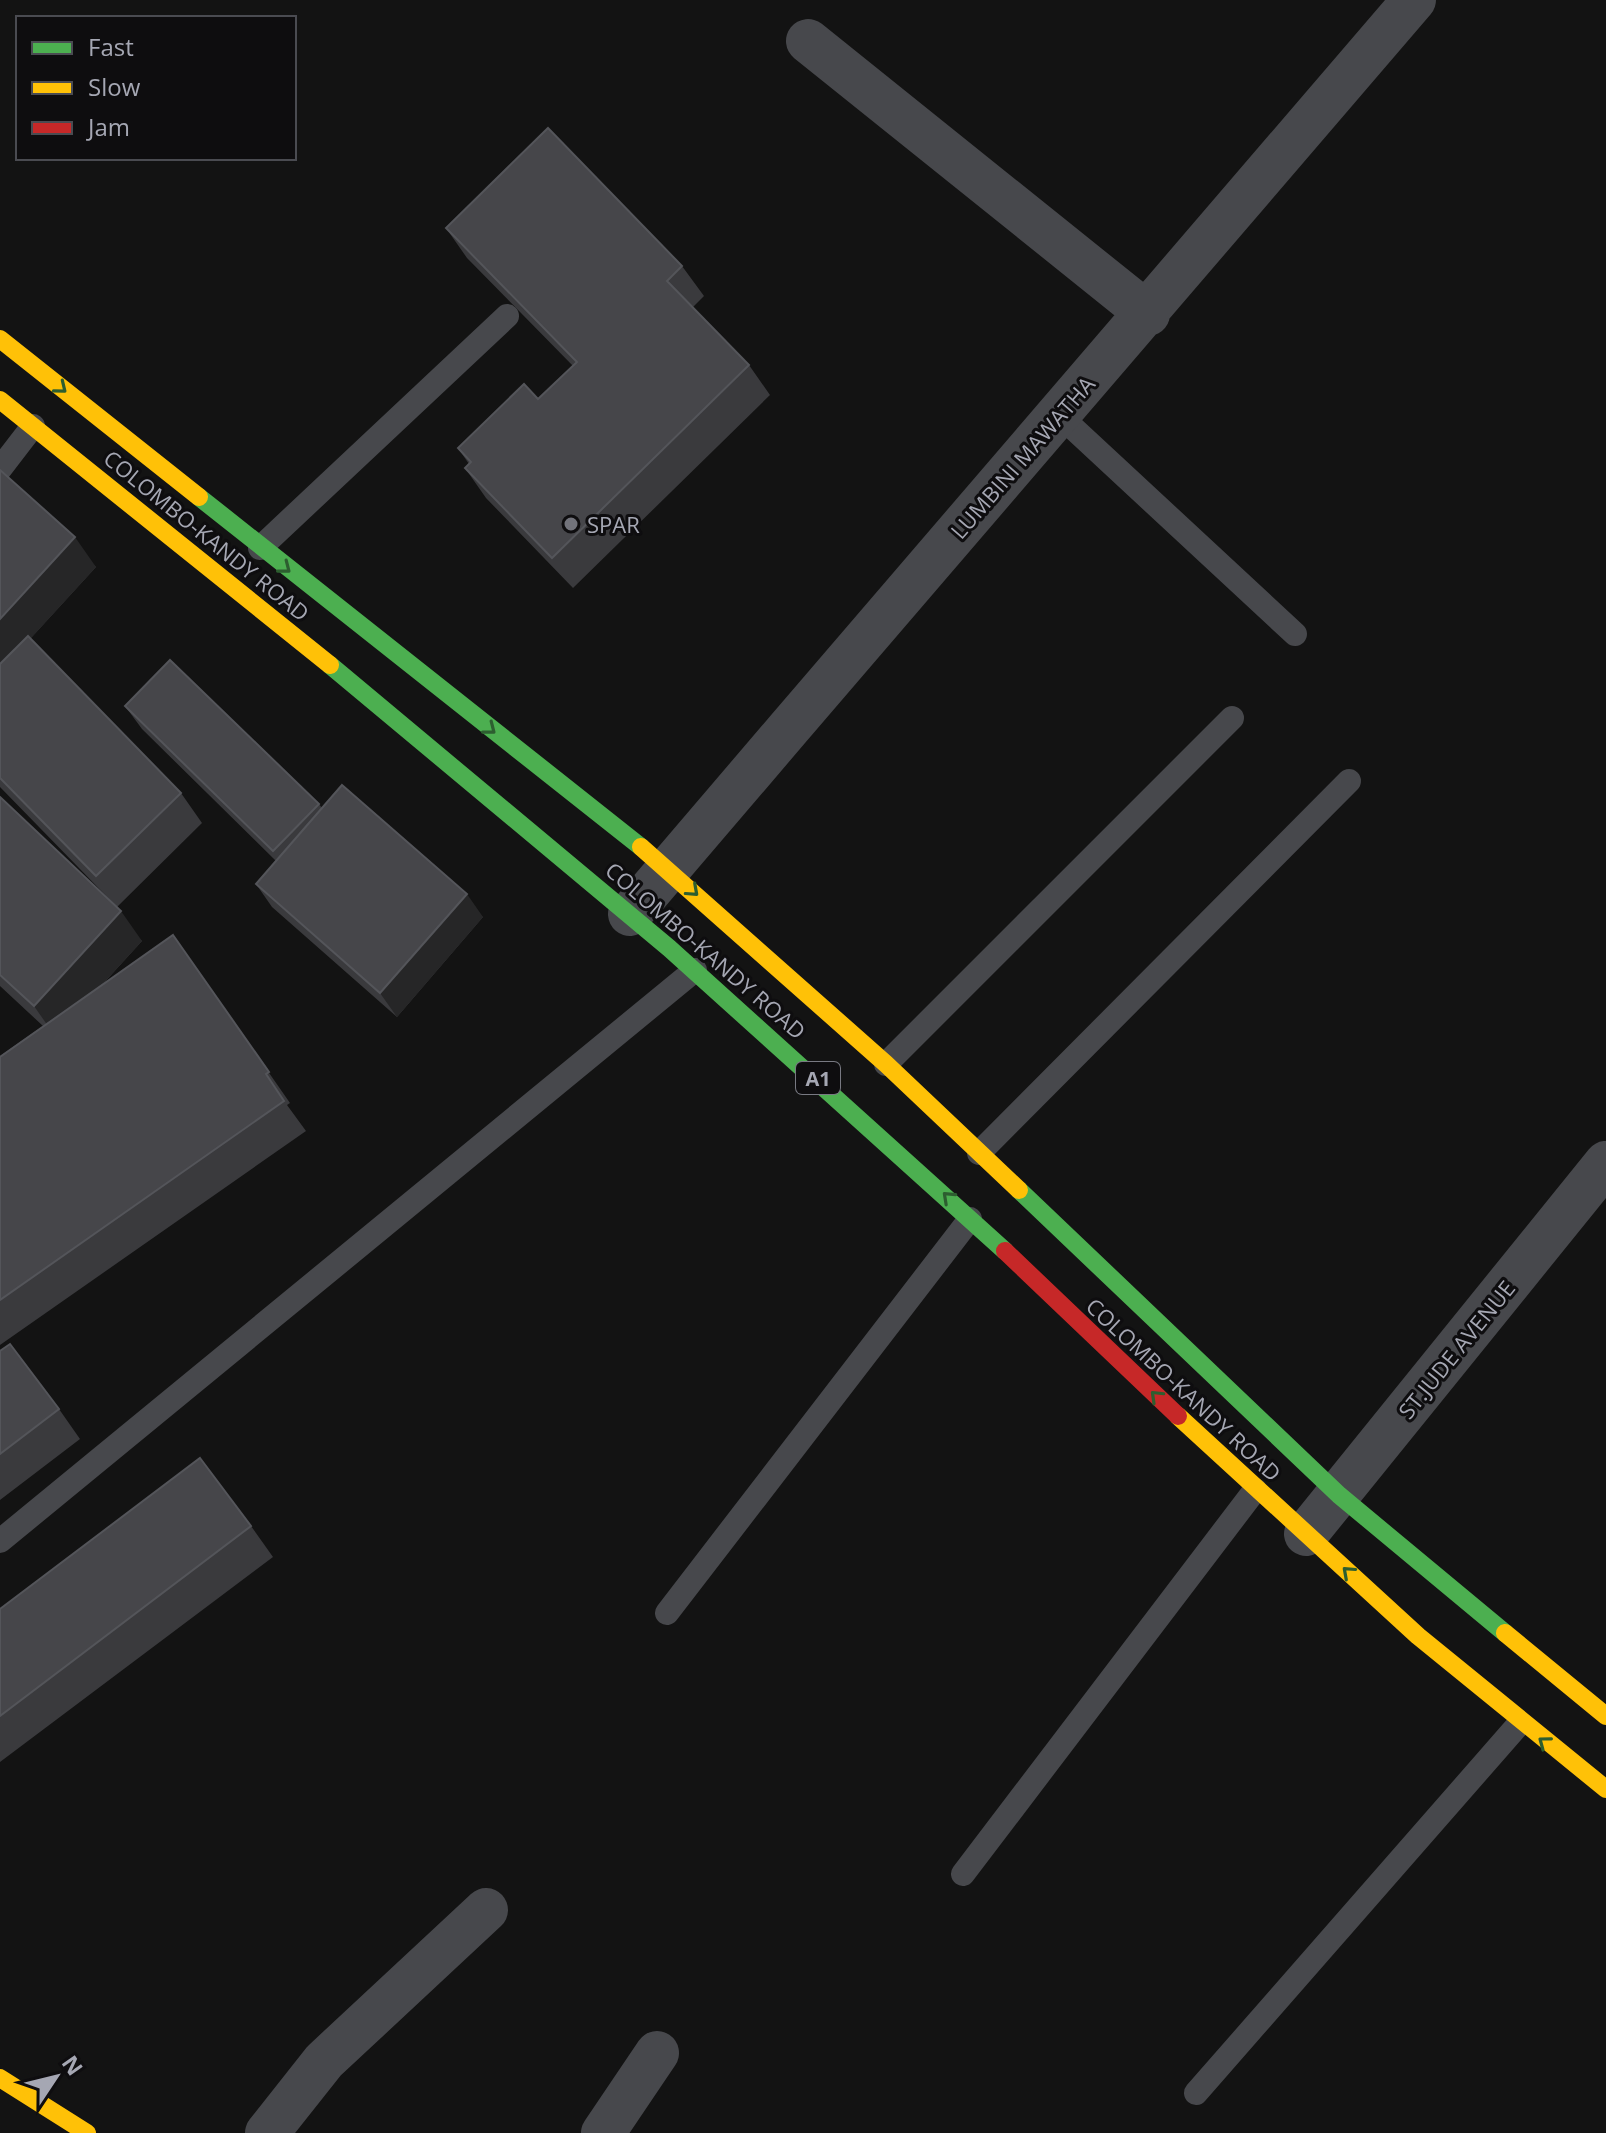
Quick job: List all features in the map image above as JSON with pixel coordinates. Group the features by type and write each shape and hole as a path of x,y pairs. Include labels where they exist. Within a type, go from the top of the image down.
{"main road":[{"name":"COLOMBO-KANDY ROAD","path":"0,339 668,869 886,1064 1339,1495 1606,1716"},
{"name":"COLOMBO-KANDY ROAD","path":"0,400 337,670 695,970 970,1219 1255,1490 1519,1724 1606,1789"},
{"path":"0,2078 87,2133"}],"street":[{"name":"LUMBINI MAWATHA","path":"630,914 1058,414 1148,314 1414,0"},
{"path":"808,41 1148,314"},
{"name":"ST.JUDE AVENUE","path":"1306,1534 1606,1163"},
{"path":"267,2133 324,2061 486,1910"},
{"path":"603,2133 657,2053"}],"lane":[{"path":"260,548 507,316"},
{"path":"1058,414 1295,634"},
{"path":"0,469 33,426"},
{"path":"886,1064 1232,718"},
{"path":"979,1153 1349,781"},
{"path":"0,1541 695,970"},
{"path":"667,1613 970,1219"},
{"path":"963,1874 1255,1490"},
{"path":"1196,2093 1519,1724"}],"building":[{"path":"548,128 682,266 667,281 749,365 552,558 465,468 471,462 458,448 524,384 538,399 577,362 446,228"},
{"path":"0,470 75,537 0,619"},
{"path":"28,636 181,793 96,876 0,778 0,664"},
{"path":"170,660 319,804 273,851 125,706"},
{"path":"342,785 467,894 380,993 256,884"},
{"path":"0,797 121,911 34,1006 0,975"},
{"path":"173,935 269,1072 266,1074 284,1101 0,1300 0,1057"},
{"path":"10,1344 59,1409 0,1454 0,1351"},
{"path":"200,1458 251,1526 0,1716 0,1609"}],"traffic: fast":[{"path":"199,497 641,847"},
{"path":"330,665 669,948 1005,1251"},
{"path":"1019,1190 1339,1495 1505,1633"}],"traffic: slow":[{"path":"0,339 199,497"},
{"path":"0,400 330,665"},
{"path":"641,847 886,1064 1019,1190"},
{"path":"1178,1416 1418,1636 1606,1789"},
{"path":"1505,1633 1606,1716"},
{"path":"0,2078 87,2133"}],"traffic: jam":[{"path":"1005,1251 1178,1416"}],"place":[{"name":"SPAR","path":"571,524"}]}
